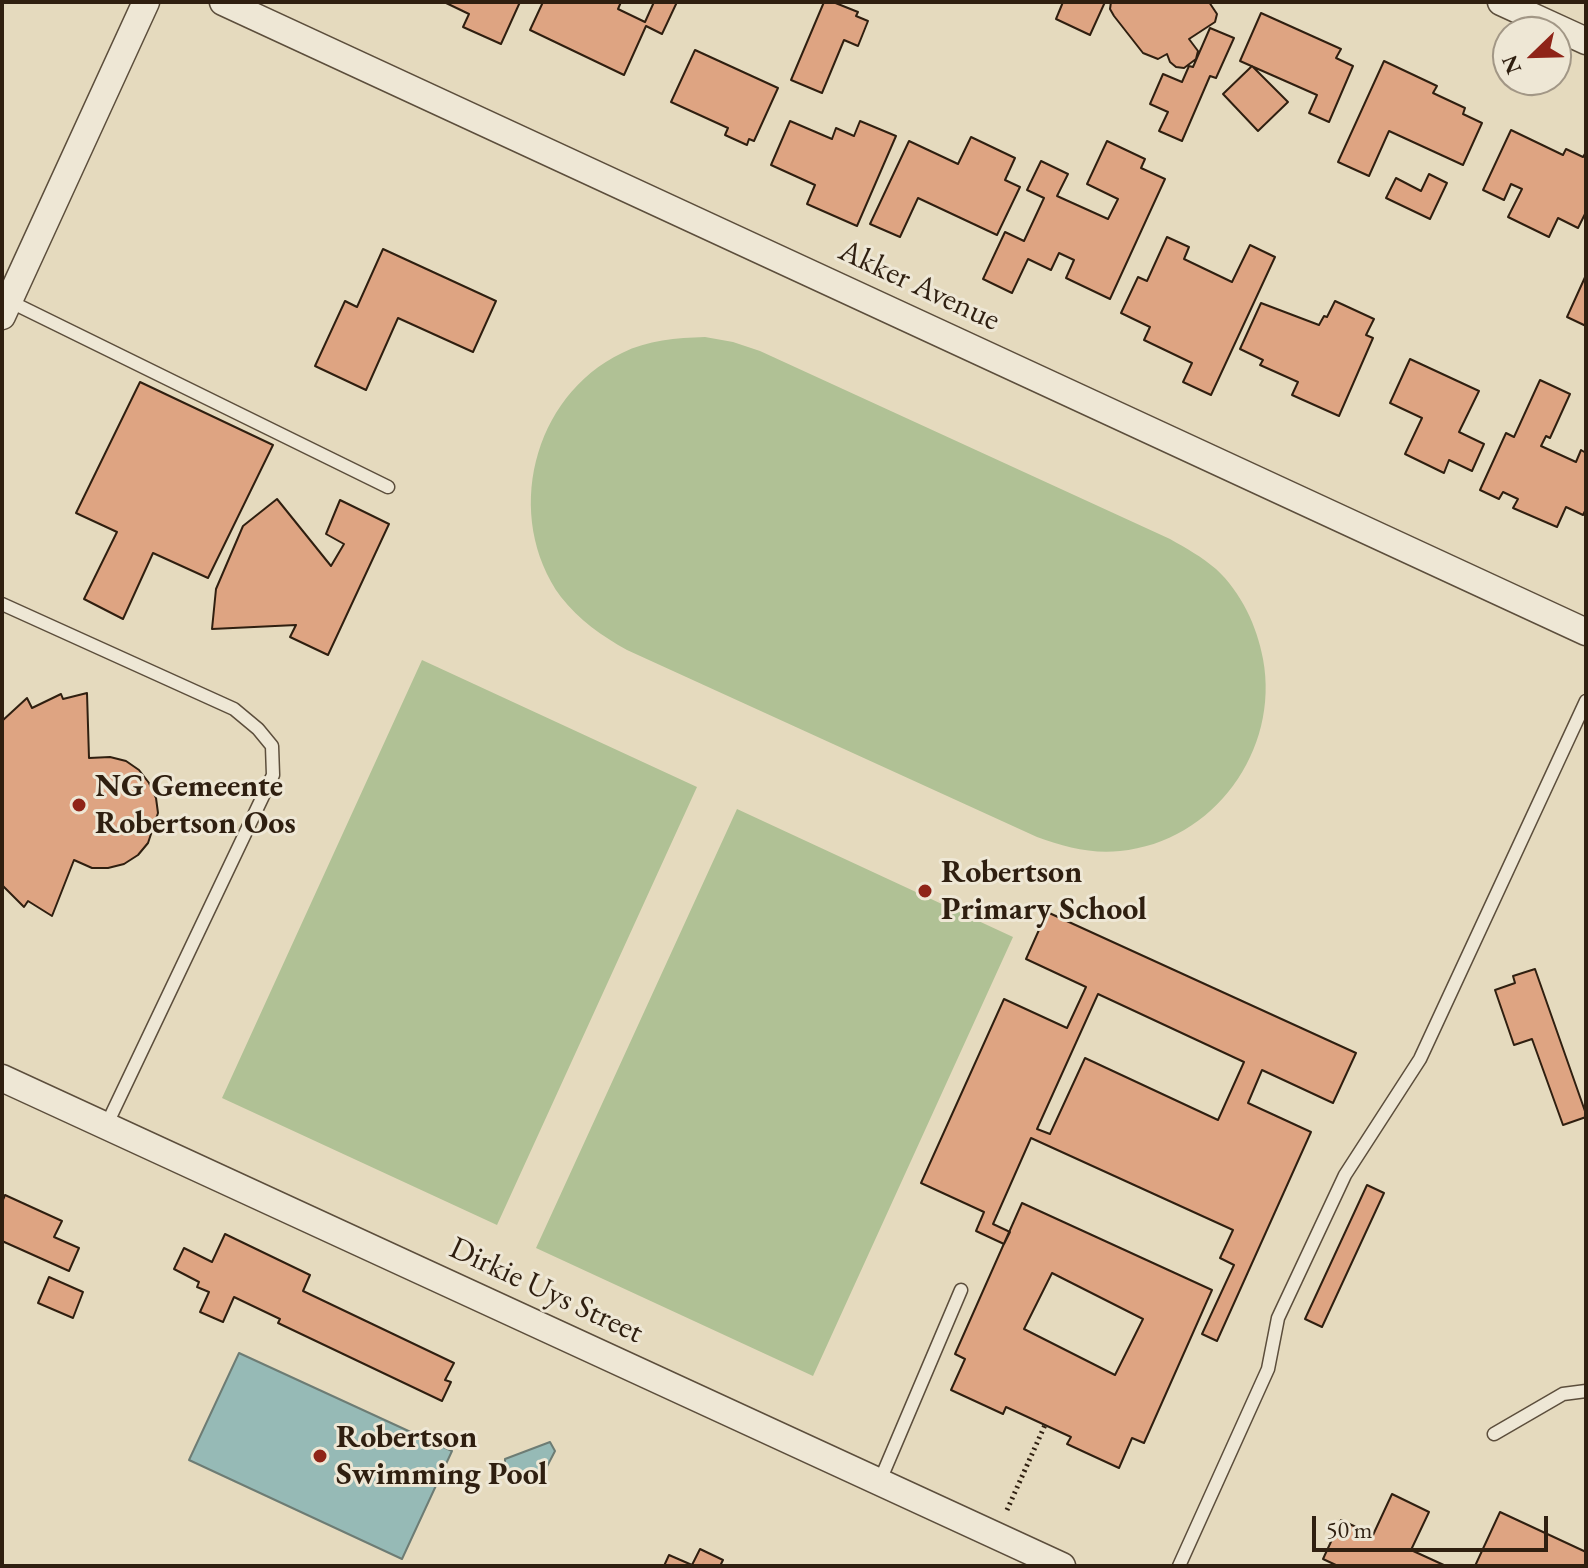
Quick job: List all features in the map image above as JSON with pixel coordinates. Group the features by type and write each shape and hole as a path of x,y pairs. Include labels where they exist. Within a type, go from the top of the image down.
{"street":[{"path":"5,308 146,2"},
{"name":"Akker Avenue","path":"223,2 1586,632"},
{"path":"1501,2 1586,41"},
{"name":"Dirkie Uys Street","path":"2,1078 1062,1566"}],"lane":[{"path":"5,308 388,487"},
{"path":"2,604 234,709 258,729 272,746 273,775 106,1126"},
{"path":"1179,1566 1268,1369 1278,1318 1345,1175 1420,1059 1586,701"},
{"path":"879,1483 961,1290"},
{"path":"1494,1434 1563,1394 1586,1391"}],"path":[{"path":"993,1535 1016,1492 1045,1425"}],"green space":[{"path":"705,337 760,351 1170,539 1216,569 1247,610 1257,634 1266,693 1261,726 1250,757 1233,786 1211,810 1184,830 1154,844 1109,852 1067,847 1037,837 627,650 583,620 561,597 543,565 533,531 531,496 536,461 548,428 566,398 591,373 622,353 652,342"},
{"path":"422,660 697,787 497,1225 222,1098"},
{"path":"737,809 1013,937 813,1376 536,1248"}],"water":[{"name":"Robertson Swimming Pool","path":"239,1353 452,1451 402,1559 189,1460"},
{"path":"550,1442 555,1451 539,1482 505,1467 505,1459"}],"building":[{"path":"444,2 520,2 501,44 463,27 469,14"},
{"path":"543,2 621,2 618,9 645,22 654,2 677,2 662,34 646,26 624,75 530,30"},
{"path":"824,2 833,2 858,12 856,16 868,21 858,46 844,40 822,93 791,80"},
{"path":"1063,2 1105,2 1090,35 1056,19"},
{"path":"1111,2 1209,2 1217,14 1215,22 1189,39 1198,51 1196,59 1184,68 1176,67 1167,54 1158,59 1143,53 1114,16 1110,9"},
{"path":"1261,13 1341,49 1336,58 1353,66 1329,122 1309,113 1317,95 1240,61"},
{"path":"1210,28 1234,38 1216,78 1210,76 1182,141 1159,131 1168,112 1150,104 1163,74 1182,82 1189,66 1193,67"},
{"path":"695,50 778,88 754,141 749,139 747,145 725,135 728,128 671,102"},
{"path":"1384,61 1437,86 1433,93 1465,108 1463,114 1482,123 1463,165 1389,131 1369,176 1338,162"},
{"path":"1252,66 1288,102 1258,131 1223,94"},
{"path":"790,121 832,139 836,128 854,136 860,121 896,136 857,226 807,204 815,185 771,165"},
{"path":"1511,130 1563,155 1566,149 1583,157 1586,152 1586,212 1578,228 1558,218 1549,237 1508,217 1522,189 1511,184 1504,200 1483,190"},
{"path":"971,137 1015,158 1005,180 1020,187 997,235 918,198 900,237 870,224 909,141 958,164"},
{"path":"1107,141 1145,159 1141,168 1165,179 1110,299 1066,278 1074,260 1059,253 1051,270 1028,259 1012,293 983,279 1005,232 1024,241 1044,198 1027,190 1041,161 1068,174 1057,196 1108,219 1118,199 1087,184"},
{"path":"1429,174 1447,183 1430,219 1386,198 1396,178 1421,191"},
{"path":"1167,237 1189,247 1184,259 1232,282 1250,245 1275,257 1211,395 1183,382 1192,363 1144,340 1150,327 1121,313 1138,277 1147,281"},
{"path":"383,249 496,301 473,352 398,318 366,390 315,366 345,301 357,307"},
{"path":"1586,275 1586,326 1567,317"},
{"path":"1335,301 1374,319 1366,335 1373,338 1339,416 1292,395 1298,382 1260,365 1263,360 1240,349 1261,303 1319,325"},
{"path":"1410,359 1479,391 1459,432 1484,444 1472,471 1449,460 1444,473 1405,454 1422,418 1390,403"},
{"path":"1540,380 1570,394 1550,438 1546,436 1541,446 1576,462 1581,450 1586,453 1586,509 1583,515 1566,507 1557,527 1513,508 1518,499 1503,492 1499,499 1480,490 1506,433 1514,437"},
{"path":"140,382 273,445 208,578 153,553 123,619 84,599 117,532 76,513"},
{"path":"277,499 331,566 344,544 326,534 340,500 389,524 328,655 290,637 296,625 212,629 216,589 243,526"},
{"name":"NG Gemeente Robertson Oos","path":"87,693 89,758 110,757 126,761 139,770 156,798 158,813 148,843 138,855 124,864 92,868 74,860 52,916 28,901 24,907 2,885 2,721 27,698 32,708 61,694 63,699"},
{"path":"1047,912 1356,1053 1333,1103 1262,1070 1248,1103 1311,1132 1217,1341 1202,1334 1234,1265 1220,1258 1233,1230 1031,1138 993,1224 1010,1232 1004,1244 976,1231 984,1212 921,1183 1004,999 1067,1028 1086,987 1026,959","holes":["1098,994 1244,1062 1218,1120 1085,1058 1050,1134 1037,1129"]},
{"path":"1535,969 1586,1114 1586,1117 1563,1125 1532,1039 1514,1045 1495,990 1515,983 1513,976"},
{"path":"1367,1185 1384,1193 1322,1327 1305,1319"},
{"path":"5,1195 62,1221 54,1237 79,1248 69,1271 2,1241 2,1202"},
{"path":"1022,1203 1212,1290 1144,1443 1132,1438 1119,1468 1067,1444 1071,1437 1006,1407 1003,1414 951,1390 965,1359 955,1354","holes":["1052,1273 1143,1319 1115,1375 1024,1329"]},
{"path":"225,1234 310,1275 303,1291 454,1363 445,1380 451,1382 442,1401 278,1323 280,1319 234,1297 223,1322 200,1312 209,1292 197,1287 199,1282 174,1269 184,1248 212,1262"},
{"path":"49,1277 83,1292 73,1318 38,1303"},
{"path":"1392,1494 1429,1512 1411,1550 1446,1566 1338,1566 1323,1559 1341,1520 1373,1535"},
{"path":"1500,1512 1586,1552 1586,1566 1475,1566"},
{"path":"700,1549 723,1560 720,1566 664,1566 669,1555 692,1565"}],"place":[{"name":"NG Gemeente Robertson Oos","path":"79,805"},
{"name":"Robertson Primary School","path":"925,891"},
{"name":"Robertson Swimming Pool","path":"320,1456"}]}
